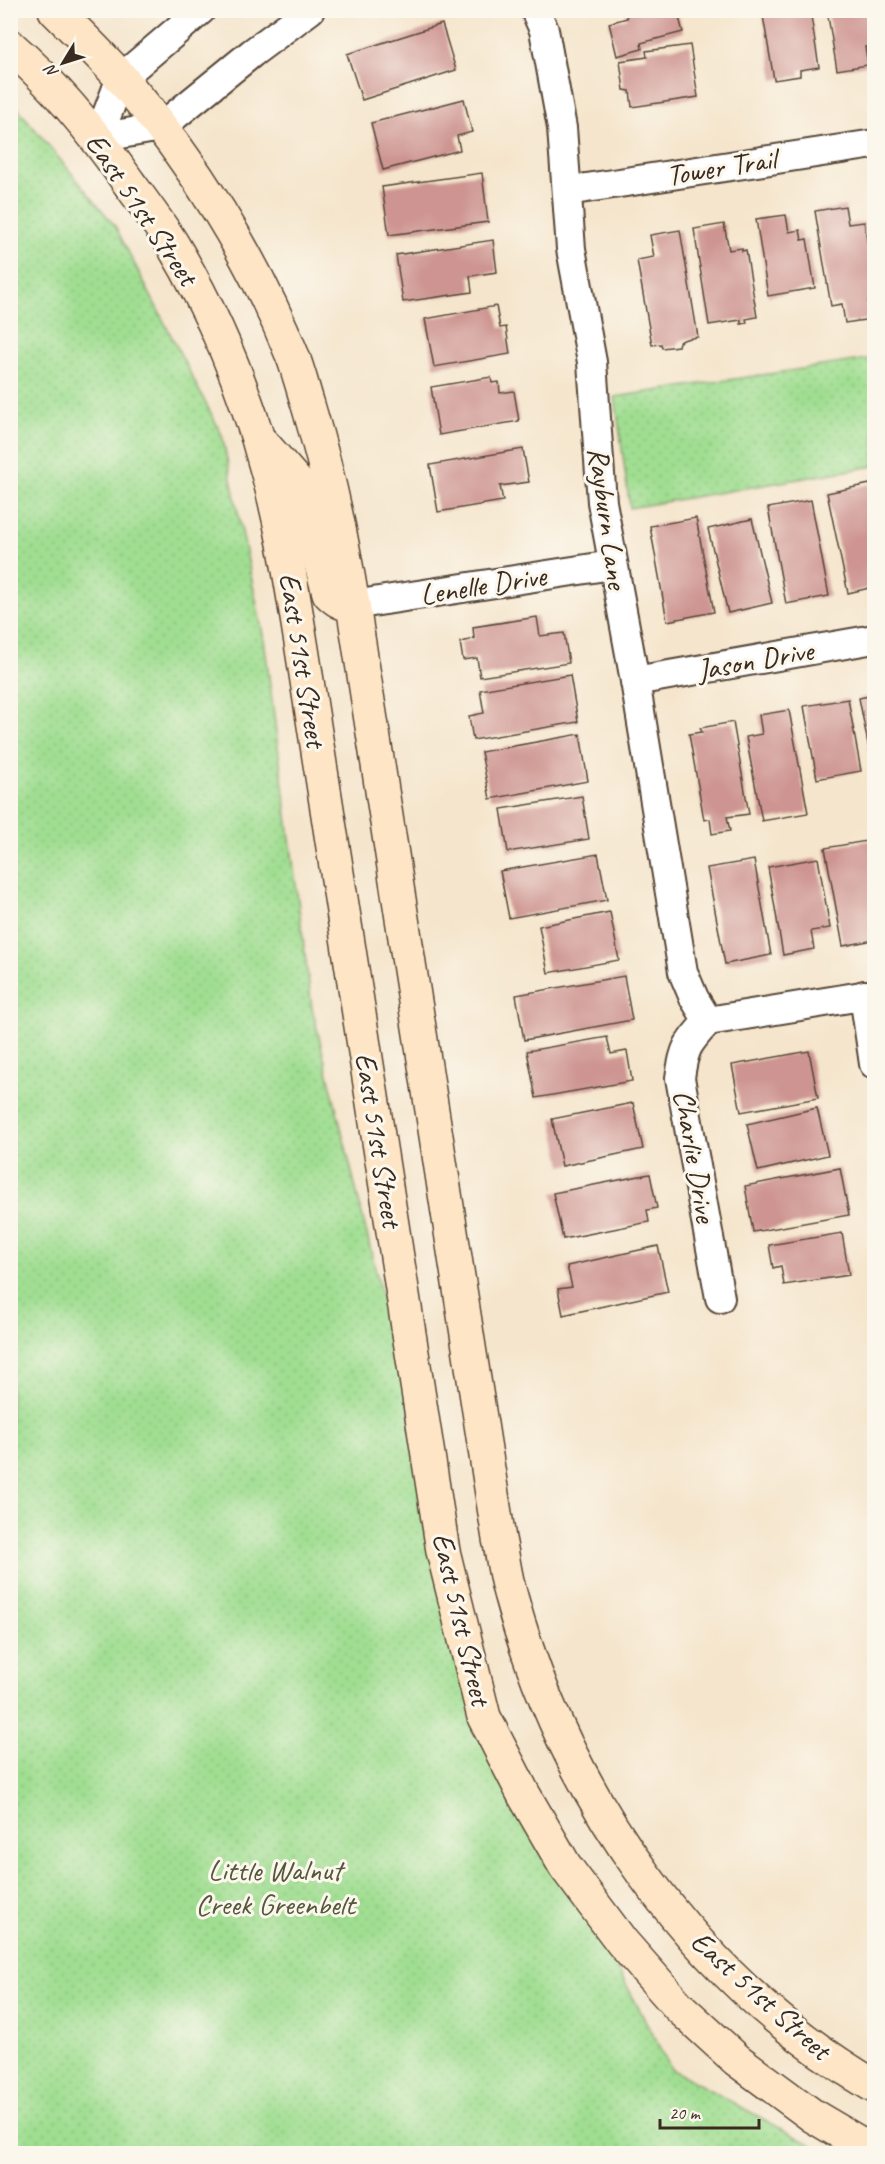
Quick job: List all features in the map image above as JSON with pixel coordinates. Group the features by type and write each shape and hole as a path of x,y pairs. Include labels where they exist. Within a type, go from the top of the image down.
{"street":[{"name":"East 51st Street","path":"56,10 121,78 161,127 216,206 260,286 294,358 323,453 343,542 499,1539 509,1591 525,1645 544,1696 573,1760 614,1833 664,1902 721,1966 776,2016 840,2066 874,2086"},
{"path":"98,138 121,78 201,10"},
{"path":"98,138 161,127 252,53 310,10"},
{"name":"Rayburn Lane","path":"535,10 544,30 560,117 571,249 592,362 602,502 612,565 635,681 683,972 694,998 708,1021"},
{"name":"East 51st Street","path":"10,46 29,62 98,138 170,241 209,312 240,385 266,467 285,548 302,649 443,1551 484,1717 524,1795 565,1866 622,1942 679,2007 737,2060 813,2116 874,2152"},
{"name":"Tower Trail","path":"567,191 874,144"},
{"path":"256,436 299,485 329,593 335,600 353,605"},
{"name":"Lenelle Drive","path":"353,605 612,565"},
{"name":"Jason Drive","path":"635,681 874,639"},
{"path":"708,1021 869,995 874,1064"},
{"name":"Charlie Drive","path":"708,1021 688,1044 682,1060 680,1078 720,1298"}],"green space":[{"name":"Little Walnut Creek Greenbelt","path":"10,99 115,226 222,435 264,639 312,1008 484,1717 671,2069 826,2153 11,2153"},
{"path":"874,358 874,466 630,508 615,397"}],"building":[{"path":"625,10 677,10 683,32 641,43 642,49 617,56 609,23 627,18"},
{"path":"762,10 810,10 819,67 800,70 800,76 774,80"},
{"path":"827,10 874,10 874,46 865,47 868,65 837,70"},
{"path":"442,24 456,70 362,100 347,54"},
{"path":"690,45 698,97 632,107 630,91 624,90 620,61 647,57 646,51"},
{"path":"464,99 472,132 457,136 460,150 383,170 371,123"},
{"path":"482,173 488,222 389,235 382,187"},
{"path":"845,206 848,224 864,222 874,283 874,298 868,300 871,319 845,323 842,304 831,306 815,211"},
{"path":"786,215 789,232 800,230 802,240 807,239 815,288 768,296 756,219"},
{"path":"724,224 729,250 742,248 742,251 746,250 757,317 746,319 747,323 741,324 741,320 709,325 694,229"},
{"path":"680,230 698,337 679,342 678,346 662,348 661,344 652,345 637,260 654,257 650,235"},
{"path":"493,240 497,272 470,276 472,292 403,302 396,255"},
{"path":"496,306 500,328 506,327 510,354 434,367 425,319"},
{"path":"491,377 492,383 499,382 500,393 514,391 519,421 439,435 431,387"},
{"path":"523,449 529,482 500,486 503,501 438,512 430,465"},
{"path":"870,484 874,505 874,587 848,593 827,493"},
{"path":"811,500 829,596 786,604 768,508"},
{"path":"696,518 714,612 667,621 650,526"},
{"path":"752,519 772,603 728,613 708,529"},
{"path":"537,617 540,636 564,633 569,663 480,677 477,658 463,660 460,642 474,639 473,627"},
{"path":"570,675 578,722 473,740 469,716 484,713 480,690"},
{"path":"874,695 874,769 873,769 859,698"},
{"path":"848,699 861,771 817,779 804,706"},
{"path":"789,710 808,813 762,821 746,737 762,734 759,715"},
{"path":"733,722 749,814 727,817 730,831 712,834 710,819 704,820 689,734 702,732 700,728"},
{"path":"580,734 588,781 490,799 481,752"},
{"path":"582,796 589,839 508,852 501,809"},
{"path":"872,840 874,940 843,946 825,848"},
{"path":"598,854 607,900 509,918 500,871"},
{"path":"818,858 830,928 811,931 814,949 783,955 768,867"},
{"path":"754,860 771,955 725,964 707,868"},
{"path":"610,912 619,960 548,973 539,926"},
{"path":"624,976 632,1020 524,1040 516,995"},
{"path":"607,1037 611,1054 627,1051 632,1081 536,1098 527,1051"},
{"path":"809,1051 818,1098 741,1112 732,1065"},
{"path":"633,1103 643,1149 562,1166 552,1119"},
{"path":"817,1108 828,1155 758,1171 747,1124"},
{"path":"840,1168 849,1215 753,1232 745,1186"},
{"path":"650,1174 657,1208 647,1210 649,1222 563,1239 553,1193"},
{"path":"842,1233 849,1275 784,1285 781,1266 773,1268 769,1245"},
{"path":"658,1246 668,1292 563,1315 558,1289 572,1287 567,1266"}]}
